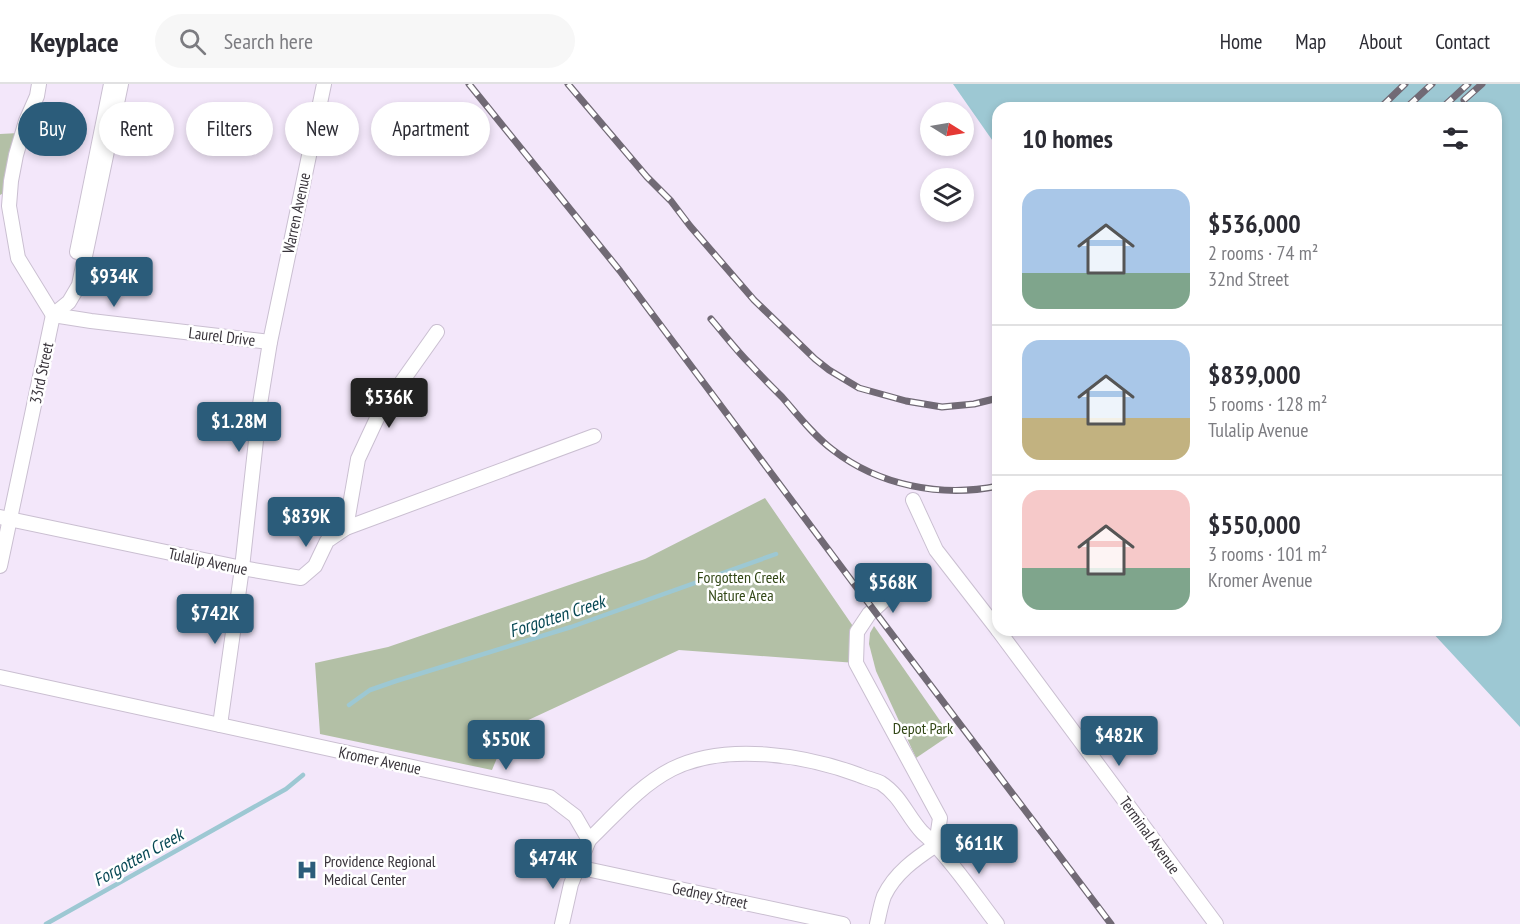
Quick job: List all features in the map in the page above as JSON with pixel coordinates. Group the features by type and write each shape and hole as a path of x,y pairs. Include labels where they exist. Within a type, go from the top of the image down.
{"street":[{"path":"39,84 16,155 5,207 18,258 53,315 69,302 79,285 122,84"},
{"path":"69,302 71,279 111,84"},
{"name":"Warren Avenue","path":"270,342 324,84"},
{"name":"Laurel Drive","path":"53,315 270,342 260,404 242,568 220,725"},
{"name":"33rd Street","path":"0,566 5,518 53,315"},
{"path":"346,528 358,459 379,414 437,332"},
{"name":"Tulalip Avenue","path":"5,518 242,568 301,578 315,566 327,541 346,528 594,436"},
{"name":"Terminal Avenue","path":"913,500 936,550 992,622"},
{"path":"877,924 883,898 893,880 936,845 940,818 856,663 857,632 869,614 895,590"},
{"name":"Terminal Avenue","path":"1002,636 1216,924"},
{"name":"Kromer Avenue","path":"0,677 550,797 574,816 589,840"},
{"path":"562,924 571,884 589,840 631,798 672,769 693,761 714,756 755,754 838,767 881,784 902,803 920,830 936,845 997,924"},
{"name":"Gedney Street","path":"578,867 843,924"}],"green space":[{"path":"18,133 7,191 0,195 0,134"},
{"name":"Forgotten Creek Nature Area","path":"765,498 857,632 856,663 679,650 509,729 492,770 320,734 315,663 388,647 645,559"},
{"name":"Depot Park","path":"874,626 950,735 916,758 876,671 869,644 870,633"}],"water":[{"path":"953,84 1520,84 1520,727 1436,636 1502,636 1502,102 992,102 992,140 974,114 974,102 966,102"}],"waterway":[{"name":"Forgotten Creek","path":"349,705 370,690 571,627 776,554"},
{"name":"Forgotten Creek","path":"46,924 286,789 303,775"}],"railway":[{"path":"469,84 620,271 1111,924"},
{"path":"568,84 754,300 829,370 859,388 906,401 942,407 992,400"},
{"path":"1386,102 1405,84"},
{"path":"1412,102 1432,84"},
{"path":"1448,102 1468,84"},
{"path":"1464,100 1482,84"},
{"path":"711,319 812,431 833,450 851,462 870,472 911,486 954,490 992,487"}],"place":[{"name":"Providence Regional Medical Center","path":"307,870"}]}
